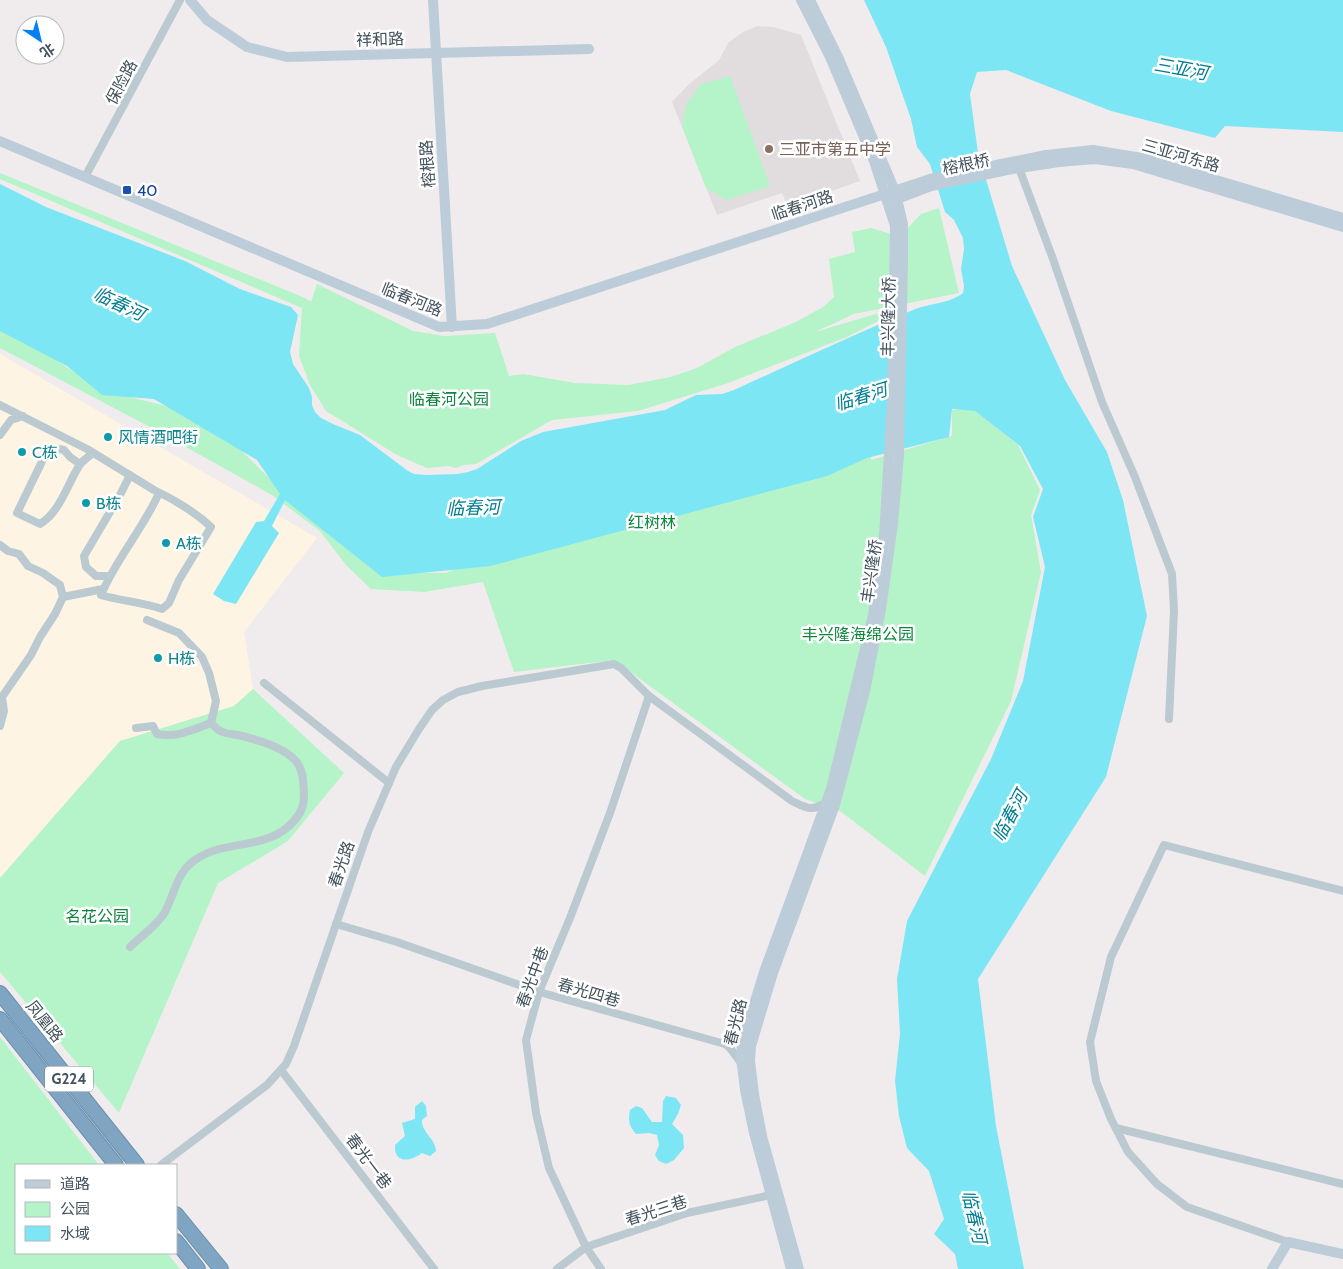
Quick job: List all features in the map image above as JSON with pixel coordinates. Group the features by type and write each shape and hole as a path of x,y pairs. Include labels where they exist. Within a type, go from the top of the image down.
{"highway":[{"name":"凤凰路","path":"0,993 136,1164"},
{"name":"凤凰路","path":"0,1019 115,1164"},
{"path":"178,1216 221,1269"},
{"path":"178,1244 198,1269"}],"main road":[{"name":"祥和路","path":"190,0 207,20 246,47 286,57 589,49"},
{"name":"榕根路","path":"433,0 452,327"},
{"path":"801,0 830,57 874,161 893,195"},
{"path":"810,0 839,60 893,195"},
{"name":"临春河路","path":"0,141 439,327 487,324 893,195"},
{"name":"三亚河东路","path":"1007,166 1046,155 1093,150 1142,158 1343,218"},
{"name":"三亚河东路","path":"1007,166 1019,168 1095,159 1133,164 1343,227"},
{"name":"榕根桥","path":"893,195 931,183 1007,166"},
{"name":"丰兴隆大桥","path":"893,195 899,225 894,343 893,471"},
{"name":"丰兴隆桥","path":"835,790 871,641 893,471"},
{"name":"春光路","path":"792,1269 754,1133 742,1065 742,1043 778,933 827,802 835,790"},
{"name":"春光路","path":"799,1269 762,1136 750,1061 751,1046 773,972 835,790"},
{"path":"1272,1269 1288,1242 1343,1254"}],"street":[{"name":"保险路","path":"85,177 180,0"},
{"path":"1019,168 1102,402 1135,477 1172,574 1174,612 1169,719"},
{"path":"0,405 93,453 159,493 184,505 212,527 179,580 169,603 162,609 101,595 108,576 136,535 159,493"},
{"path":"0,435 11,420 23,416"},
{"path":"80,464 70,458 64,450 49,447 17,513 40,524 45,521 61,500 80,464 93,453"},
{"path":"108,576 96,576 86,567 84,556 120,495 130,474"},
{"path":"0,545 8,551 19,554 28,566 43,573 60,585 64,597 31,655 2,697 4,711 0,726"},
{"path":"64,597 103,590"},
{"path":"147,620 179,633 202,657 210,673 216,701 211,723"},
{"name":"春光路","path":"162,1164 267,1085 286,1064 294,1046 368,832 396,767 432,710 443,700 458,692 482,686 614,664 621,668 649,696"},
{"path":"264,683 389,783"},
{"path":"649,696 792,801 808,808 817,808 827,802"},
{"name":"春光中巷","path":"601,1269 586,1247 549,1168 536,1113 526,1040 539,992 570,918 610,813 649,696"},
{"path":"136,728 153,726 157,734 168,737 211,723"},
{"path":"130,947 161,917 180,874 192,862 208,852 247,845 277,836 300,815 304,804 304,777 297,763 283,751 251,738 222,732 211,723"},
{"path":"1288,1242 1187,1207 1158,1184 1128,1152 1116,1128 1096,1081 1090,1042 1111,957 1164,845 1343,891"},
{"name":"春光四巷","path":"336,924 397,942 539,992 725,1044 742,1065"},
{"name":"春光一巷","path":"281,1070 434,1269"},
{"path":"1116,1128 1343,1184"},
{"name":"春光三巷","path":"557,1269 586,1247 687,1213 771,1195"}],"shaded area":[{"name":"三亚市第五中学","path":"757,26 773,27 801,35 860,181 788,206 782,193 717,215 672,102 688,85 719,60 728,43 743,32"},
{"path":"0,354 317,538 244,632 253,689 235,706 120,741 0,878"}],"green space":[{"path":"730,76 770,186 727,200 706,188 682,126 686,105 701,84"},
{"name":"临春河公园","path":"0,173 311,302 317,284 413,331 444,336 495,333 509,376 523,374 575,383 628,385 671,377 697,368 735,347 796,322 823,307 834,297 829,259 855,252 852,232 871,228 908,239 907,229 921,214 939,208 959,293 854,314 815,332 879,313 882,319 847,337 728,383 638,411 552,420 476,464 456,468 449,466 427,468 397,455 326,411 310,385 299,356 302,308 0,179"},
{"name":"丰兴隆海绵公园","path":"0,325 101,390 170,407 233,442 271,480 382,573 446,573 876,404 871,460 952,436 952,410 974,410 1018,445 1040,490 1031,515 1041,572 1011,701 925,876 840,811 805,799 614,660 514,672 483,582 424,592 371,589 346,565 320,531 272,495 150,427 0,348"},
{"name":"名花公园","path":"253,689 344,773 288,841 218,883 119,1113 0,972 0,878 120,741 234,706"},
{"path":"0,1037 98,1164 15,1164 15,1254 168,1254 180,1269 0,1269"}],"water":[{"path":"864,0 1343,0 1343,132 1225,126 1215,138 1111,111 1006,70 977,72 970,94 978,153 1012,266 1065,380 1107,452 1123,500 1147,616 1106,777 978,979 996,1126 1024,1269 958,1269 955,1254 934,1234 944,1219 929,1171 907,1148 899,1116 895,1081 900,1034 897,979 907,921 991,759 1023,681 1045,567 1033,517 1043,489 1020,446 975,411 952,409 949,437 867,458 827,476 490,566 382,577 285,500 272,526 279,533 236,604 224,601 213,594 256,522 264,521 280,494 257,460 154,399 102,395 67,366 0,331 0,184 46,207 185,261 240,289 291,307 298,315 290,352 293,364 309,388 315,412 321,418 360,435 414,474 457,474 468,472 477,469 521,441 543,432 665,410 696,395 722,394 734,390 845,339 919,308 952,299 963,293 964,286 961,269 964,249 963,238 954,220 945,212 930,164 917,147 911,119 886,47"},
{"path":"666,1096 676,1098 681,1105 672,1124 683,1135 684,1148 674,1160 666,1164 659,1161 655,1155 659,1145 657,1135 649,1133 636,1134 630,1126 629,1117 630,1110 636,1106 642,1108 652,1122 662,1122 663,1101"},
{"path":"422,1101 426,1106 427,1116 422,1120 422,1124 434,1143 436,1151 430,1156 422,1153 404,1160 397,1156 395,1145 405,1136 402,1123 415,1119 415,1107"}],"place":[{"name":"三亚市第五中学","path":"769,149"},
{"name":"40","path":"127,190"},
{"name":"风情酒吧街","path":"108,437"},
{"name":"C栋","path":"22,452"},
{"name":"B栋","path":"86,503"},
{"name":"A栋","path":"166,543"},
{"name":"H栋","path":"158,658"}],"water label":[{"name":"三亚河","path":"1181,69"},
{"name":"临春河","path":"119,304"},
{"name":"临春河","path":"861,397"},
{"name":"临春河","path":"473,508"},
{"name":"临春河","path":"1010,816"},
{"name":"临春河","path":"974,1217"}],"park label":[{"name":"红树林","path":"652,522"}]}
